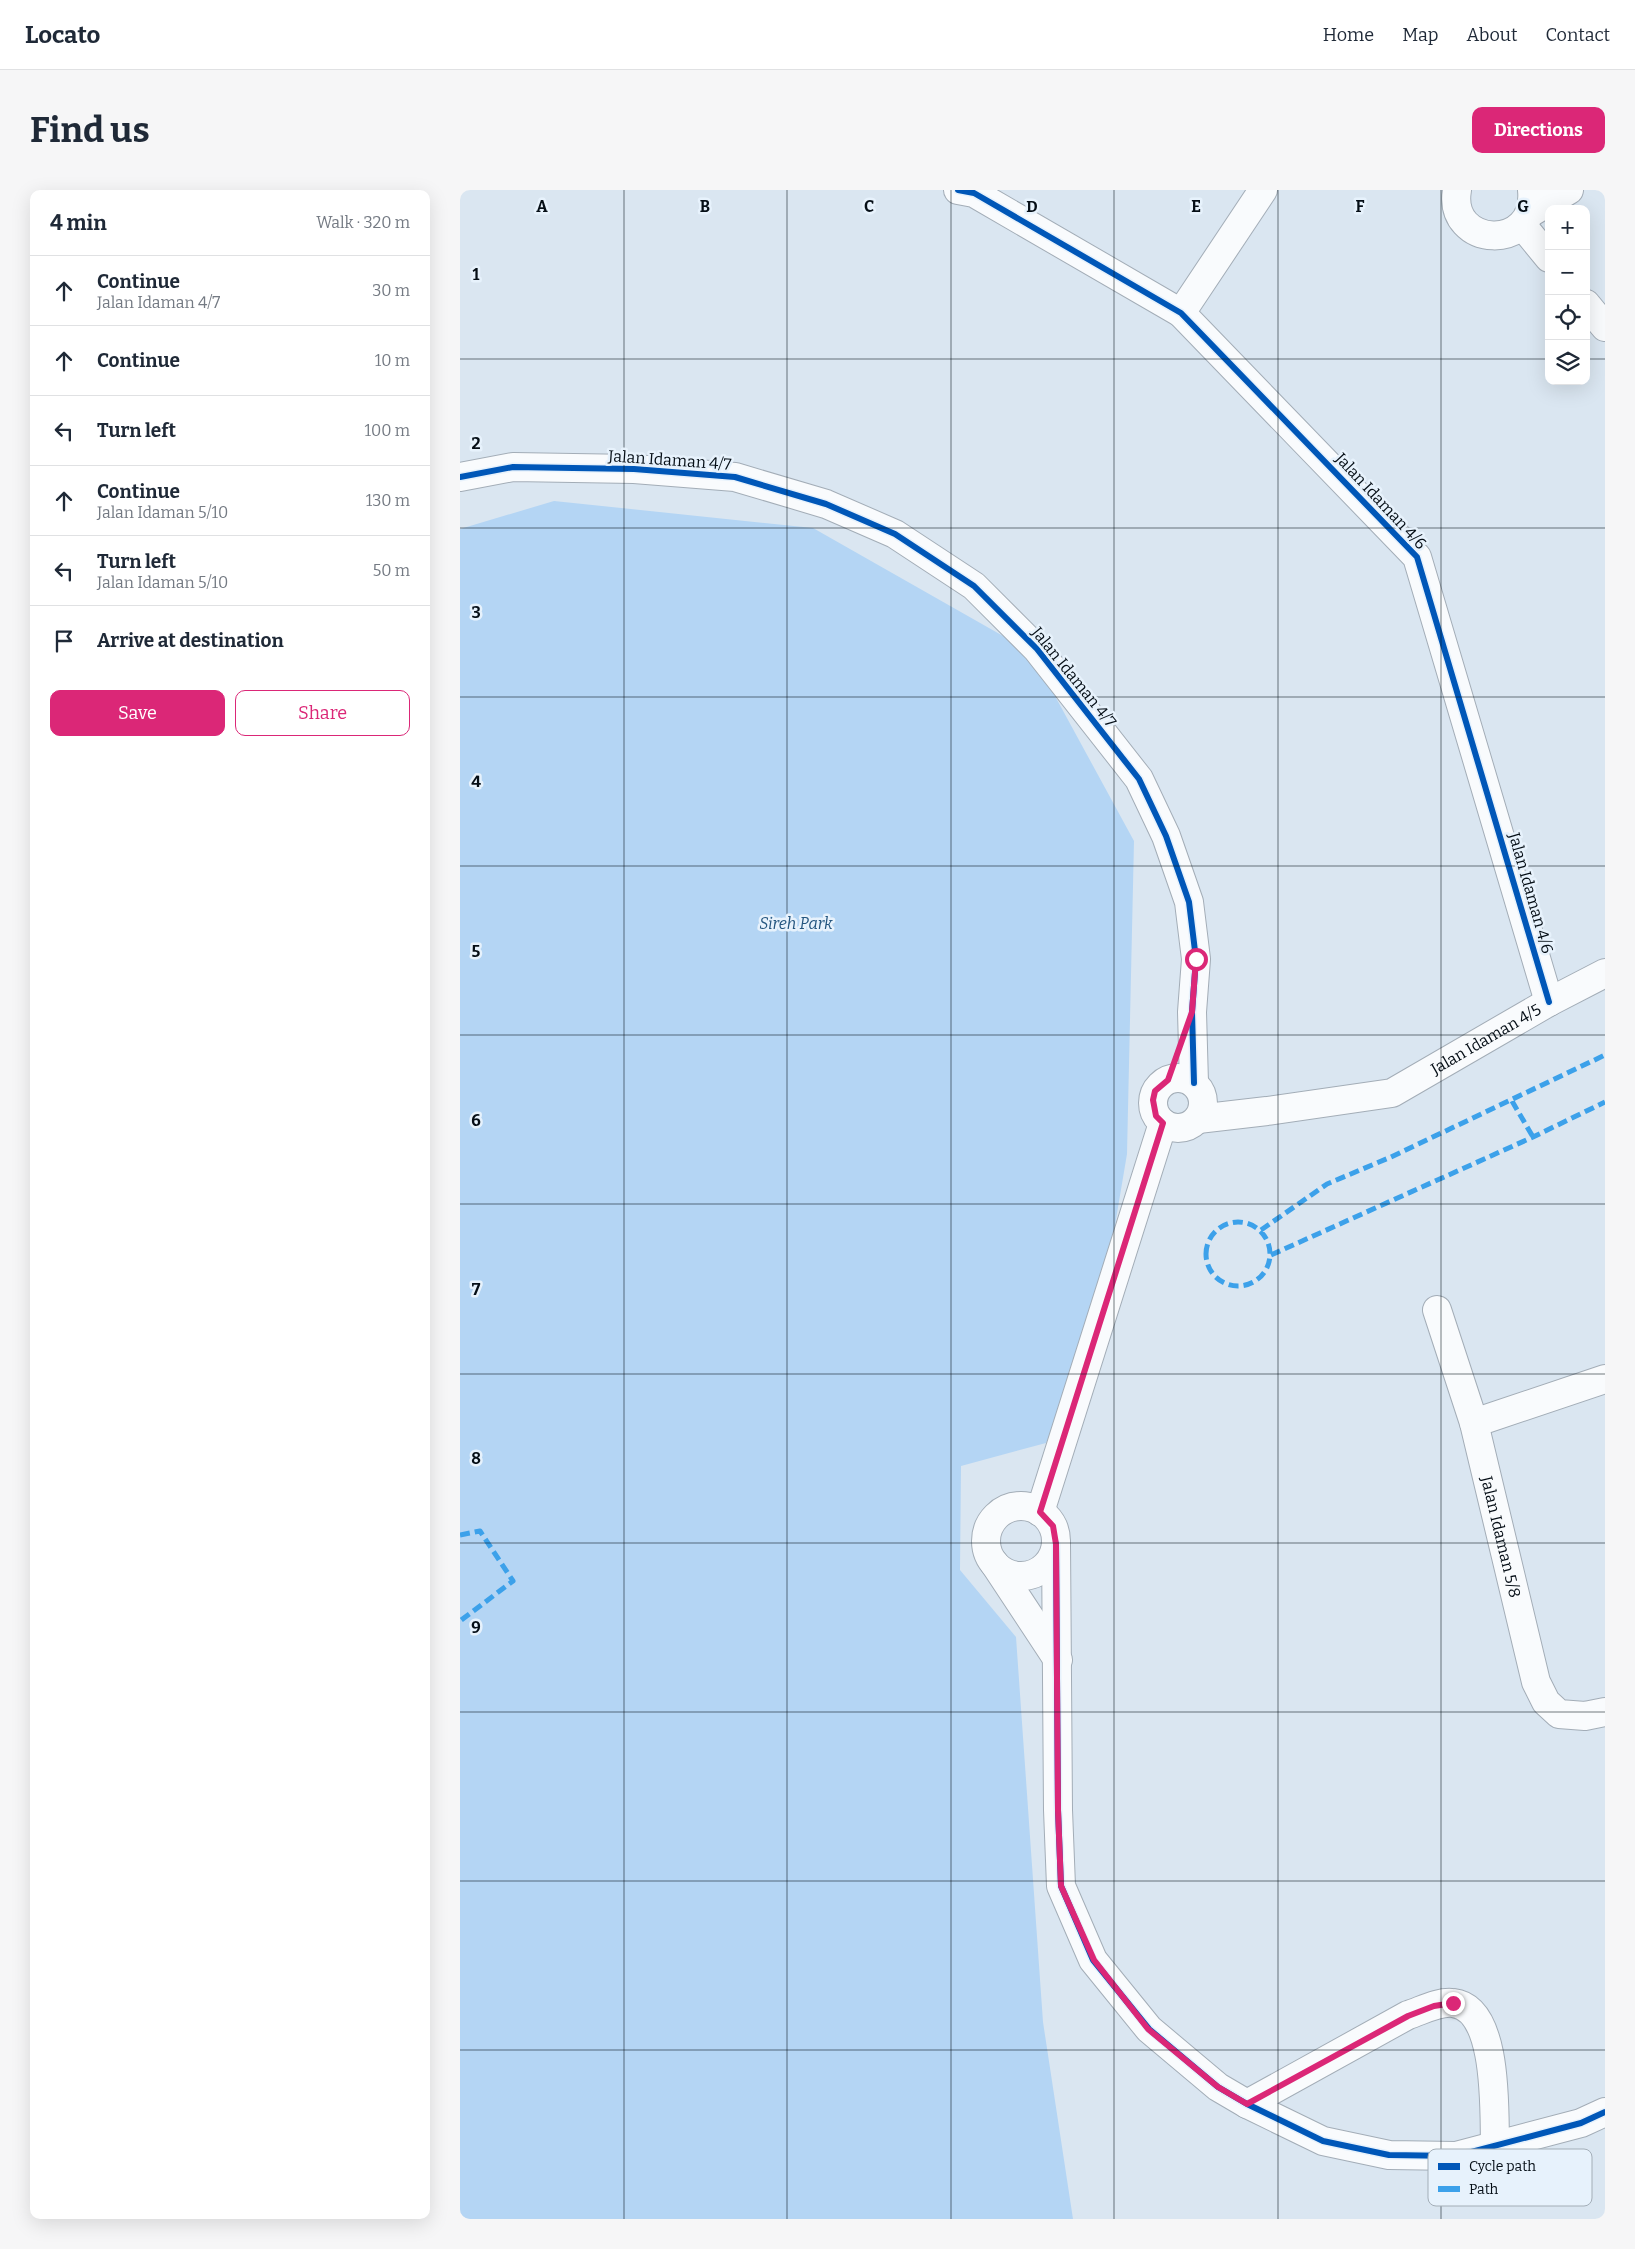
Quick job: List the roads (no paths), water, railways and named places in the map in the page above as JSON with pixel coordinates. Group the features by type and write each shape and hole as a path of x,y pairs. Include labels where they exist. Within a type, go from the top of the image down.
{"street":[{"name":"Jalan Idaman 4/6","path":"958,190 974,193 1181,313 1417,557 1548,1002"},
{"path":"1181,313 1263,190"},
{"path":"1457,190 1455,198 1458,211 1464,223 1474,231 1486,236 1499,236 1512,232 1528,209 1570,190"},
{"path":"1528,209 1546,250"},
{"path":"1590,309 1605,327"},
{"name":"Jalan Idaman 4/7","path":"460,477 513,467 634,469 735,477 826,504 895,534 974,586 1037,649 1139,779 1166,836 1189,902 1196,959 1192,1012 1191,1094"},
{"name":"Jalan Idaman 4/5","path":"1191,1094 1266,1111 1392,1093 1548,1002 1605,973"},
{"path":"1155,1091 1191,1094 1192,1124 1177,1128 1163,1123 1156,1116 1153,1100 1155,1091"},
{"path":"1040,1512 1163,1123"},
{"name":"Jalan Idaman 5/8","path":"1437,1310 1474,1424 1536,1682 1546,1702 1559,1714 1585,1716 1605,1712"},
{"path":"1474,1424 1605,1380"},
{"path":"1058,1660 994,1563 986,1543 992,1522 1008,1509 1030,1508 1040,1512 1053,1526 1056,1544 1058,1660 1058,1810 1061,1886 1094,1960 1148,2029 1218,2087 1247,2104 1323,2141 1389,2155 1428,2156"},
{"path":"994,1563 1003,1571 1014,1576 1026,1576 1037,1573 1047,1566 1054,1556 1056,1544"},
{"path":"1247,2104 1408,2016 1434,2006 1453,2003 1473,2012 1485,2037 1491,2062 1495,2146"},
{"path":"1483,2149 1581,2123 1605,2112"}],"park label":[{"name":"Sireh Park","path":"796,923"}]}
